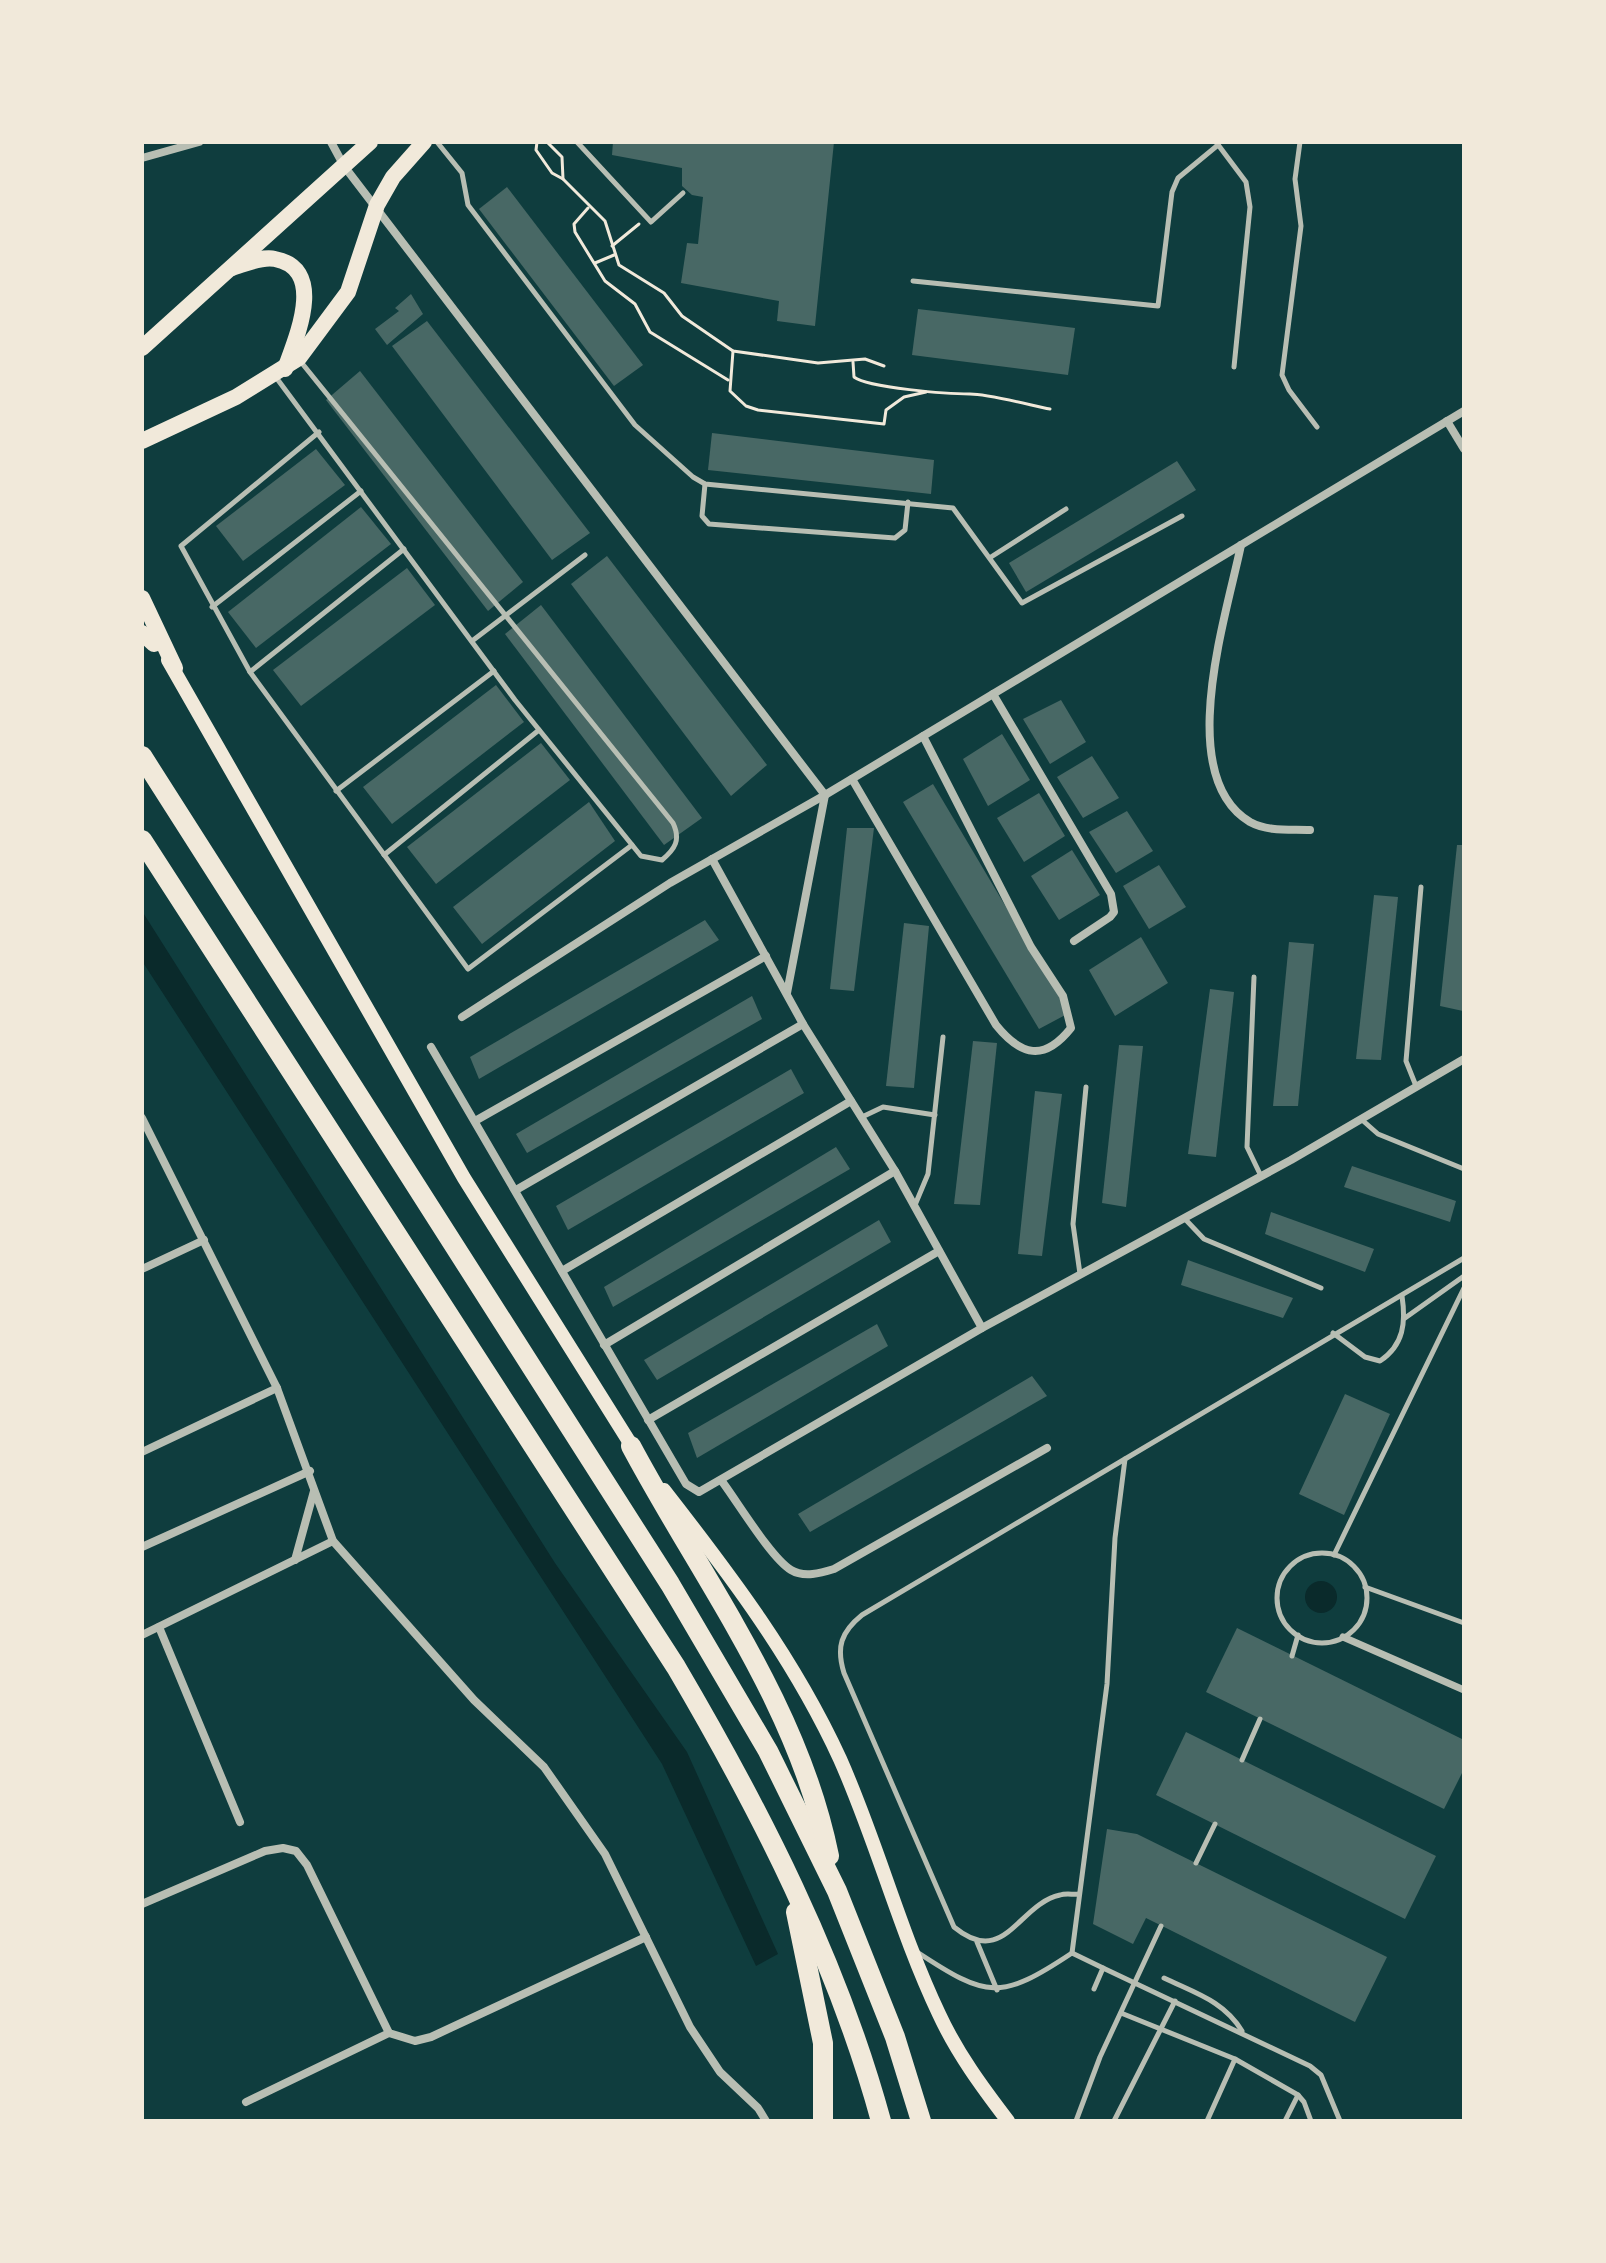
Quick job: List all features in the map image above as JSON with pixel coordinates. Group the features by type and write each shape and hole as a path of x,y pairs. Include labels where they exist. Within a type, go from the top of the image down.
{"highway":[{"path":"142,756 677,1596 768,1751 837,1891 895,2037 921,2121"},
{"path":"142,840 676,1667 748,1792 793,1888 849,2022 881,2121"},
{"path":"631,1446 757,1660 814,1793 837,1891"},
{"path":"793,1888 801,1944 823,2043 823,2121"}],"main road":[{"path":"142,348 370,142"},
{"path":"142,441 286,368 348,292 377,205 393,177 424,142"},
{"path":"226,270 275,259 290,265 300,275 304,286 301,326 286,368"},
{"path":"142,598 175,668 464,1178 631,1446 758,1612 785,1653 841,1760 938,2012 962,2057 1008,2121"},
{"path":"142,623 148,638 175,668"}],"street":[{"path":"142,158 199,142"},
{"path":"331,142 344,166 377,205 825,795 787,993"},
{"path":"462,1017 712,859 852,779 1464,411"},
{"path":"1447,421 1464,449"},
{"path":"1241,545 1209,699 1208,736 1214,770 1229,801 1250,822 1269,829 1310,830"},
{"path":"993,694 1111,894 1114,912 1074,941"},
{"path":"852,779 996,1025 1011,1044 1030,1052 1057,1045 1071,1028 1063,996 1031,947 923,736"},
{"path":"712,859 803,1024 895,1171 982,1328"},
{"path":"475,1121 766,956"},
{"path":"516,1190 803,1024"},
{"path":"431,1047 648,1420 686,1484 694,1491 721,1480 982,1328 1261,1176 1464,1059"},
{"path":"562,1271 851,1101"},
{"path":"142,1118 277,1388 310,1471 333,1541 474,1700 544,1767 605,1854 690,2027 720,2072 758,2108 766,2121"},
{"path":"604,1345 895,1171"},
{"path":"142,1269 204,1240"},
{"path":"648,1420 939,1251"},
{"path":"142,1452 277,1388"},
{"path":"721,1480 781,1561 802,1574 819,1574 834,1569 1047,1448"},
{"path":"142,1547 310,1471"},
{"path":"295,1560 315,1489"},
{"path":"142,1635 333,1541"},
{"path":"159,1627 240,1822"},
{"path":"1343,1637 1464,1690"},
{"path":"142,1904 265,1851 283,1848 296,1851 307,1865 389,2033"},
{"path":"246,2102 389,2033 415,2041 431,2037 646,1937"}],"lane":[{"path":"437,142 462,173 468,205 635,425 705,484 944,505 959,512 1022,603 1182,516"},
{"path":"577,142 651,222 683,193"},
{"path":"1300,142 1295,179 1301,226 1282,375 1289,390 1317,427"},
{"path":"913,281 1158,306 1172,192 1178,178 1217,144 1246,182 1250,207 1234,367"},
{"path":"286,368 505,617 676,830 678,839 674,850 662,860 648,860 632,845 539,730 319,432 286,368"},
{"path":"319,432 181,546 250,672 468,969 632,845"},
{"path":"705,484 702,516 709,524 895,538 905,530 908,502"},
{"path":"212,607 361,491"},
{"path":"991,557 1066,509"},
{"path":"250,672 404,549"},
{"path":"472,641 585,555"},
{"path":"336,791 494,671"},
{"path":"384,855 539,730"},
{"path":"1417,1087 1406,1061 1421,887"},
{"path":"1254,977 1247,1147 1261,1176"},
{"path":"915,1206 928,1174 943,1037"},
{"path":"1080,1274 1073,1224 1086,1087"},
{"path":"861,1118 883,1107 935,1115"},
{"path":"1361,1119 1378,1134 1464,1169"},
{"path":"1184,1218 1204,1239 1321,1288"},
{"path":"997,1991 977,1942 954,1927 947,1915 844,1673 839,1658 842,1636 862,1615 1464,1258"},
{"path":"1405,1318 1464,1276"},
{"path":"1334,1555 1464,1288"},
{"path":"1333,1333 1365,1357 1380,1361 1398,1344 1405,1318 1402,1296"},
{"path":"1072,1953 1107,1684 1115,1538 1125,1459"},
{"path":"1309,1555 1334,1555 1352,1565 1365,1587 1363,1616 1343,1637 1321,1642 1298,1635 1289,1628 1279,1610 1277,1597 1284,1574 1309,1555"},
{"path":"1365,1587 1464,1623"},
{"path":"1292,1656 1298,1635"},
{"path":"1242,1760 1260,1719"},
{"path":"1196,1863 1215,1824"},
{"path":"977,1942 995,1940 1060,1895 1079,1894"},
{"path":"1076,2121 1084,2092 1161,1926"},
{"path":"914,1950 966,1984 997,1991 1072,1953"},
{"path":"1072,1953 1292,2055 1321,2075 1340,2121"},
{"path":"1094,1989 1103,1968"},
{"path":"1164,1978 1231,2012 1242,2032"},
{"path":"1114,2121 1175,2001"},
{"path":"1121,2013 1235,2059 1298,2095 1311,2121"},
{"path":"1207,2121 1235,2059"},
{"path":"1285,2121 1298,2095"}],"path":[{"path":"537,142 536,150 552,173 563,179 588,208 605,221 619,265 664,293 682,316 733,351 818,363 865,359 884,366"},
{"path":"547,142 562,157 563,179"},
{"path":"588,208 574,224 575,232 605,281 635,304 650,332 729,381"},
{"path":"612,246 645,219"},
{"path":"595,263 614,255"},
{"path":"733,351 729,381 736,398 758,410 884,424 886,410 895,403 926,392"},
{"path":"853,362 857,380 926,392 970,394 1050,409"}],"water":[{"path":"142,911 555,1563 687,1752 778,1954 756,1966 662,1764 142,961"},
{"path":"1321,1581 1332,1586 1337,1597 1332,1608 1321,1613 1310,1608 1305,1597 1310,1586"}],"building":[{"path":"613,142 834,142 815,326 777,321 779,301 681,283 687,243 698,244 703,197 692,195 682,186 682,168 612,155"},
{"path":"507,187 643,365 614,386 479,209"},
{"path":"411,294 423,314 387,345 375,329 399,311 395,308"},
{"path":"918,309 1075,328 1068,375 912,355"},
{"path":"427,321 590,533 552,560 392,346"},
{"path":"360,371 523,582 488,611 326,400"},
{"path":"712,433 934,460 931,494 708,470"},
{"path":"316,449 345,485 243,561 216,526"},
{"path":"1177,461 1196,490 1026,592 1009,563"},
{"path":"361,507 391,544 256,648 228,612"},
{"path":"607,556 767,765 731,796 571,584"},
{"path":"407,568 435,605 301,706 273,670"},
{"path":"541,605 702,818 664,845 505,634"},
{"path":"496,685 524,722 392,824 363,787"},
{"path":"1061,700 1086,742 1050,764 1023,719"},
{"path":"1002,734 1030,780 988,806 963,759"},
{"path":"541,743 570,780 436,884 407,847"},
{"path":"1092,756 1119,798 1083,818 1057,777"},
{"path":"933,784 1069,1013 1039,1029 903,802"},
{"path":"1039,793 1065,836 1024,862 997,818"},
{"path":"589,802 615,841 482,944 453,907"},
{"path":"1127,811 1153,851 1116,873 1089,832"},
{"path":"847,828 874,828 854,991 830,989"},
{"path":"1457,845 1464,845 1463,1011 1440,1006"},
{"path":"1072,850 1100,895 1059,920 1031,876"},
{"path":"1159,865 1186,907 1149,929 1123,886"},
{"path":"1374,895 1398,897 1381,1060 1356,1059"},
{"path":"705,920 719,940 479,1079 470,1057"},
{"path":"904,923 929,926 914,1088 886,1086"},
{"path":"1141,937 1168,983 1115,1016 1089,970"},
{"path":"1289,942 1314,944 1298,1106 1273,1106"},
{"path":"1210,989 1234,992 1216,1157 1188,1154"},
{"path":"752,996 762,1019 527,1153 516,1134"},
{"path":"973,1041 997,1043 980,1205 954,1204"},
{"path":"1119,1045 1143,1046 1126,1207 1102,1203"},
{"path":"791,1069 804,1093 568,1230 556,1206"},
{"path":"1035,1091 1062,1094 1042,1256 1018,1254"},
{"path":"836,1147 850,1169 613,1307 604,1287"},
{"path":"1352,1166 1456,1201 1450,1222 1344,1187"},
{"path":"1271,1212 1374,1249 1365,1272 1265,1234"},
{"path":"879,1220 891,1242 657,1380 644,1360"},
{"path":"1188,1260 1293,1298 1283,1318 1181,1285"},
{"path":"877,1324 888,1346 697,1458 688,1433"},
{"path":"1032,1376 1047,1396 810,1532 798,1514"},
{"path":"1345,1394 1390,1414 1344,1515 1299,1494"},
{"path":"1237,1628 1464,1740 1464,1769 1444,1809 1206,1692"},
{"path":"1186,1732 1436,1856 1405,1919 1156,1795"},
{"path":"1107,1829 1137,1834 1387,1957 1355,2022 1146,1918 1133,1944 1093,1924"}]}
